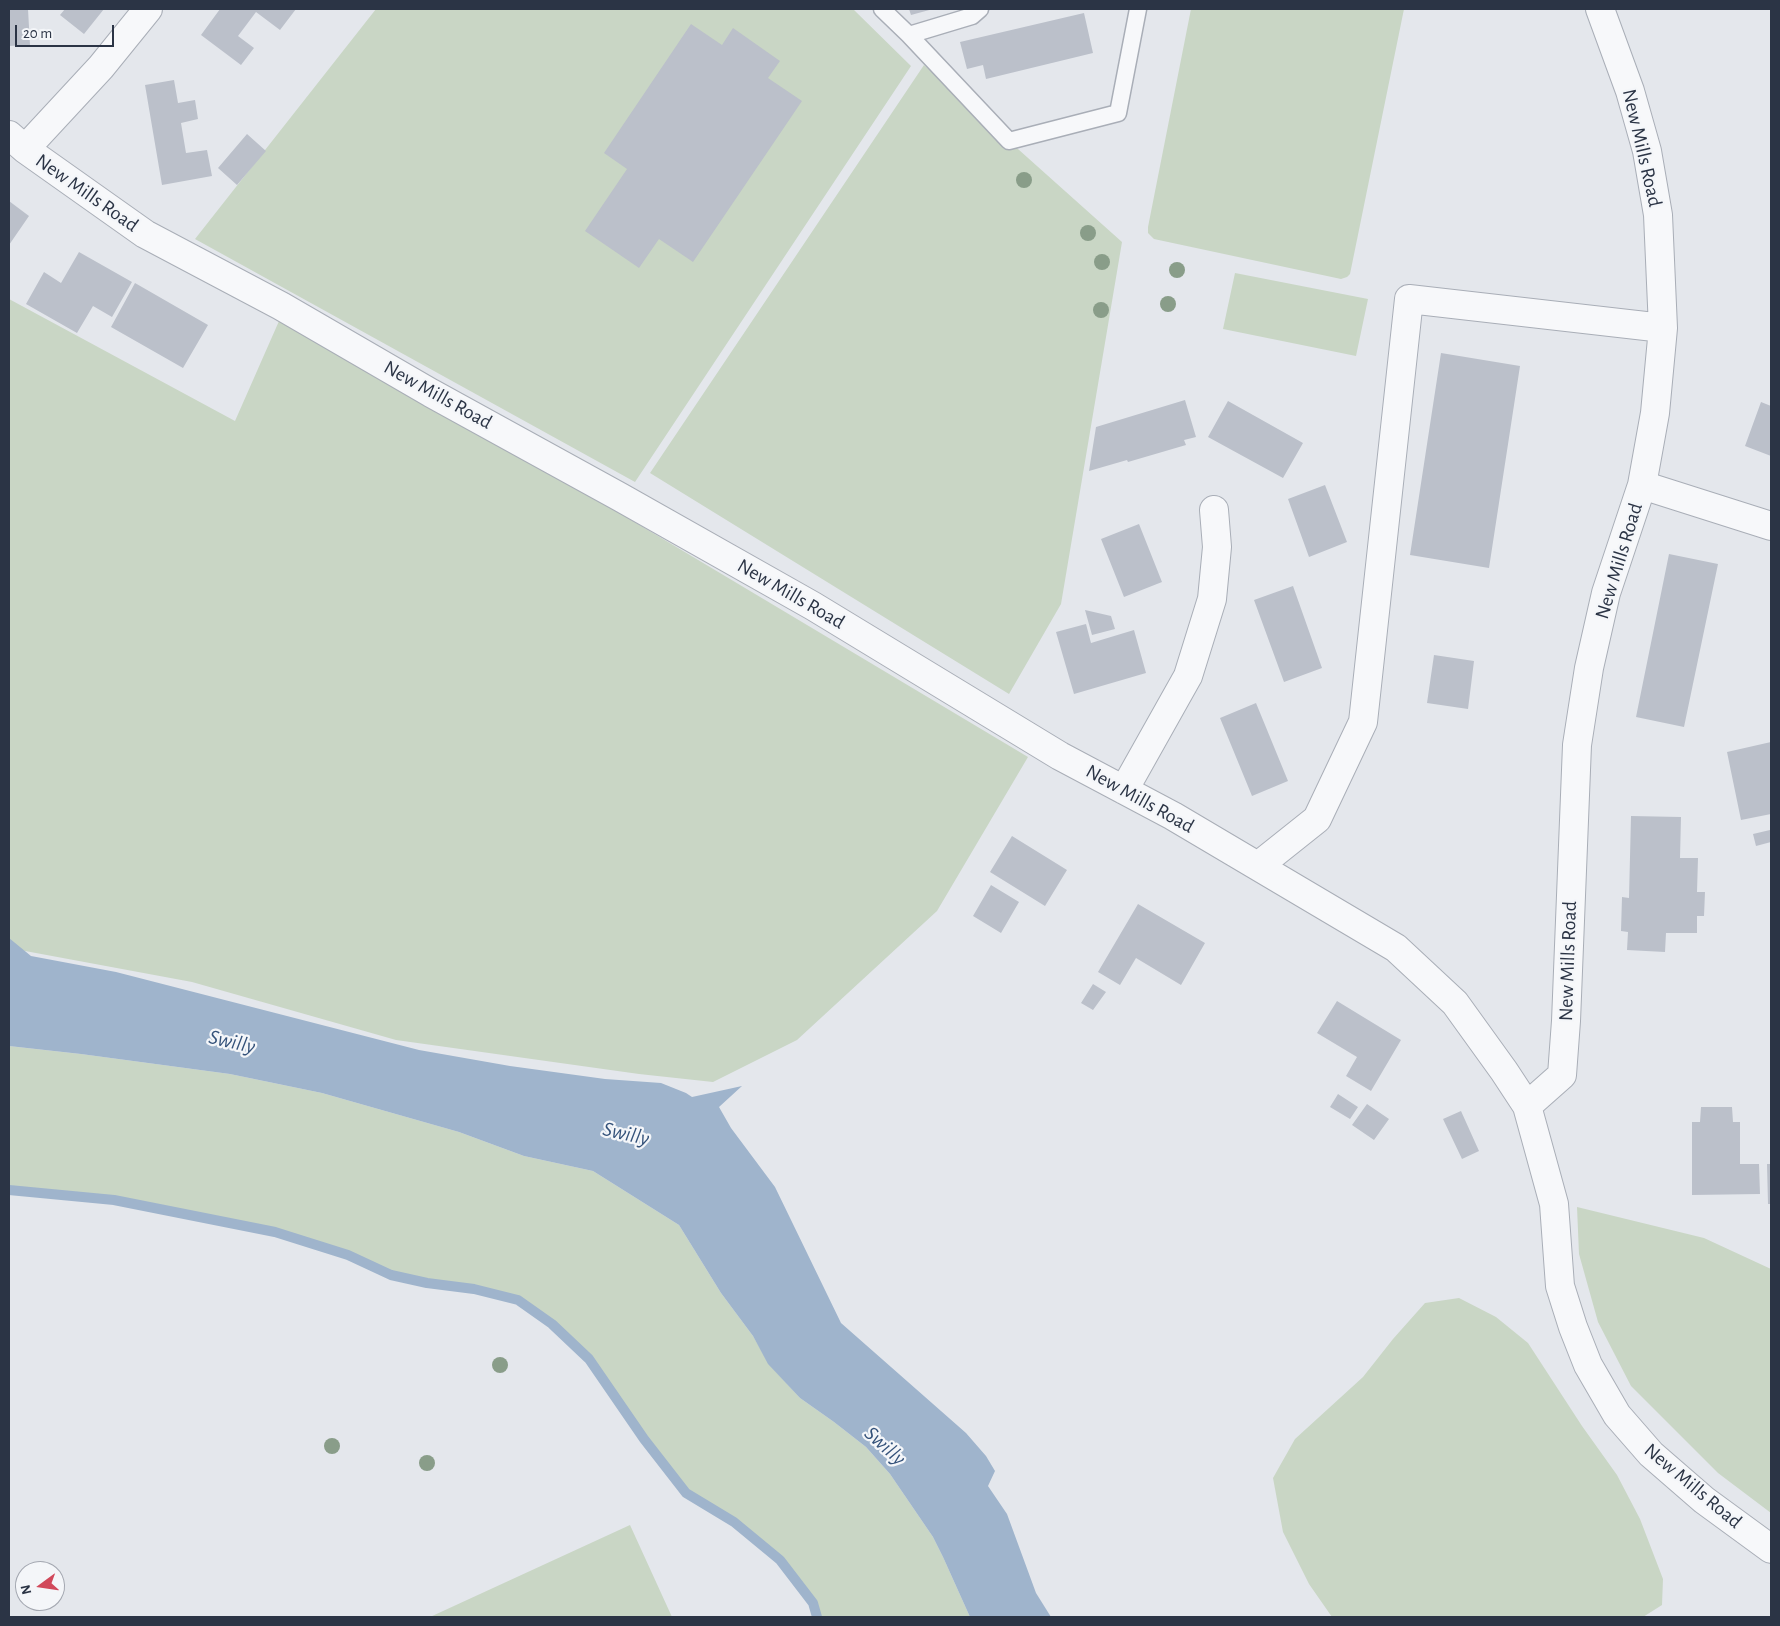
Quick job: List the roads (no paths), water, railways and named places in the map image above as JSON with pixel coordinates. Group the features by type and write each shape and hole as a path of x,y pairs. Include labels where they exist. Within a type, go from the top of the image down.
{"street":[{"path":"17,142 101,67 148,9"},
{"name":"New Mills Road","path":"1527,1106 1562,1075 1566,1021 1577,745 1589,668 1606,593 1642,486 1655,413 1663,328 1658,215 1647,151 1630,91 1600,9"},
{"name":"New Mills Road","path":"17,142 145,234 281,306 432,393 629,501 813,606 1060,756 1173,816 1396,948 1455,1003 1527,1106 1554,1204 1560,1286 1588,1365 1617,1415 1651,1454 1704,1500 1771,1549"},
{"path":"1258,866 1317,818 1363,722 1410,299 1663,328"},
{"path":"1642,486 1771,526"},
{"path":"1124,790 1188,676 1212,599 1217,547 1214,510"}],"lane":[{"path":"882,9 1009,141 1118,113 1138,9"},
{"path":"909,35 972,16 980,9"}],"water":[{"name":"Swilly","path":"9,938 31,956 116,972 419,1050 510,1066 605,1079 661,1083 692,1097 742,1086 719,1107 731,1128 775,1187 841,1323 966,1433 986,1456 995,1471 988,1486 1007,1514 1036,1593 1051,1617 970,1617 933,1537 890,1474 866,1447 800,1398 768,1364 753,1336 721,1293 679,1225 593,1171 524,1156 459,1132 322,1093 230,1074 9,1046"}],"waterway":[{"path":"9,1190 114,1200 275,1232 348,1255 391,1275 427,1283 474,1289 518,1300 552,1324 589,1359 644,1439 686,1493 734,1522 780,1560 813,1603 817,1617"}]}
